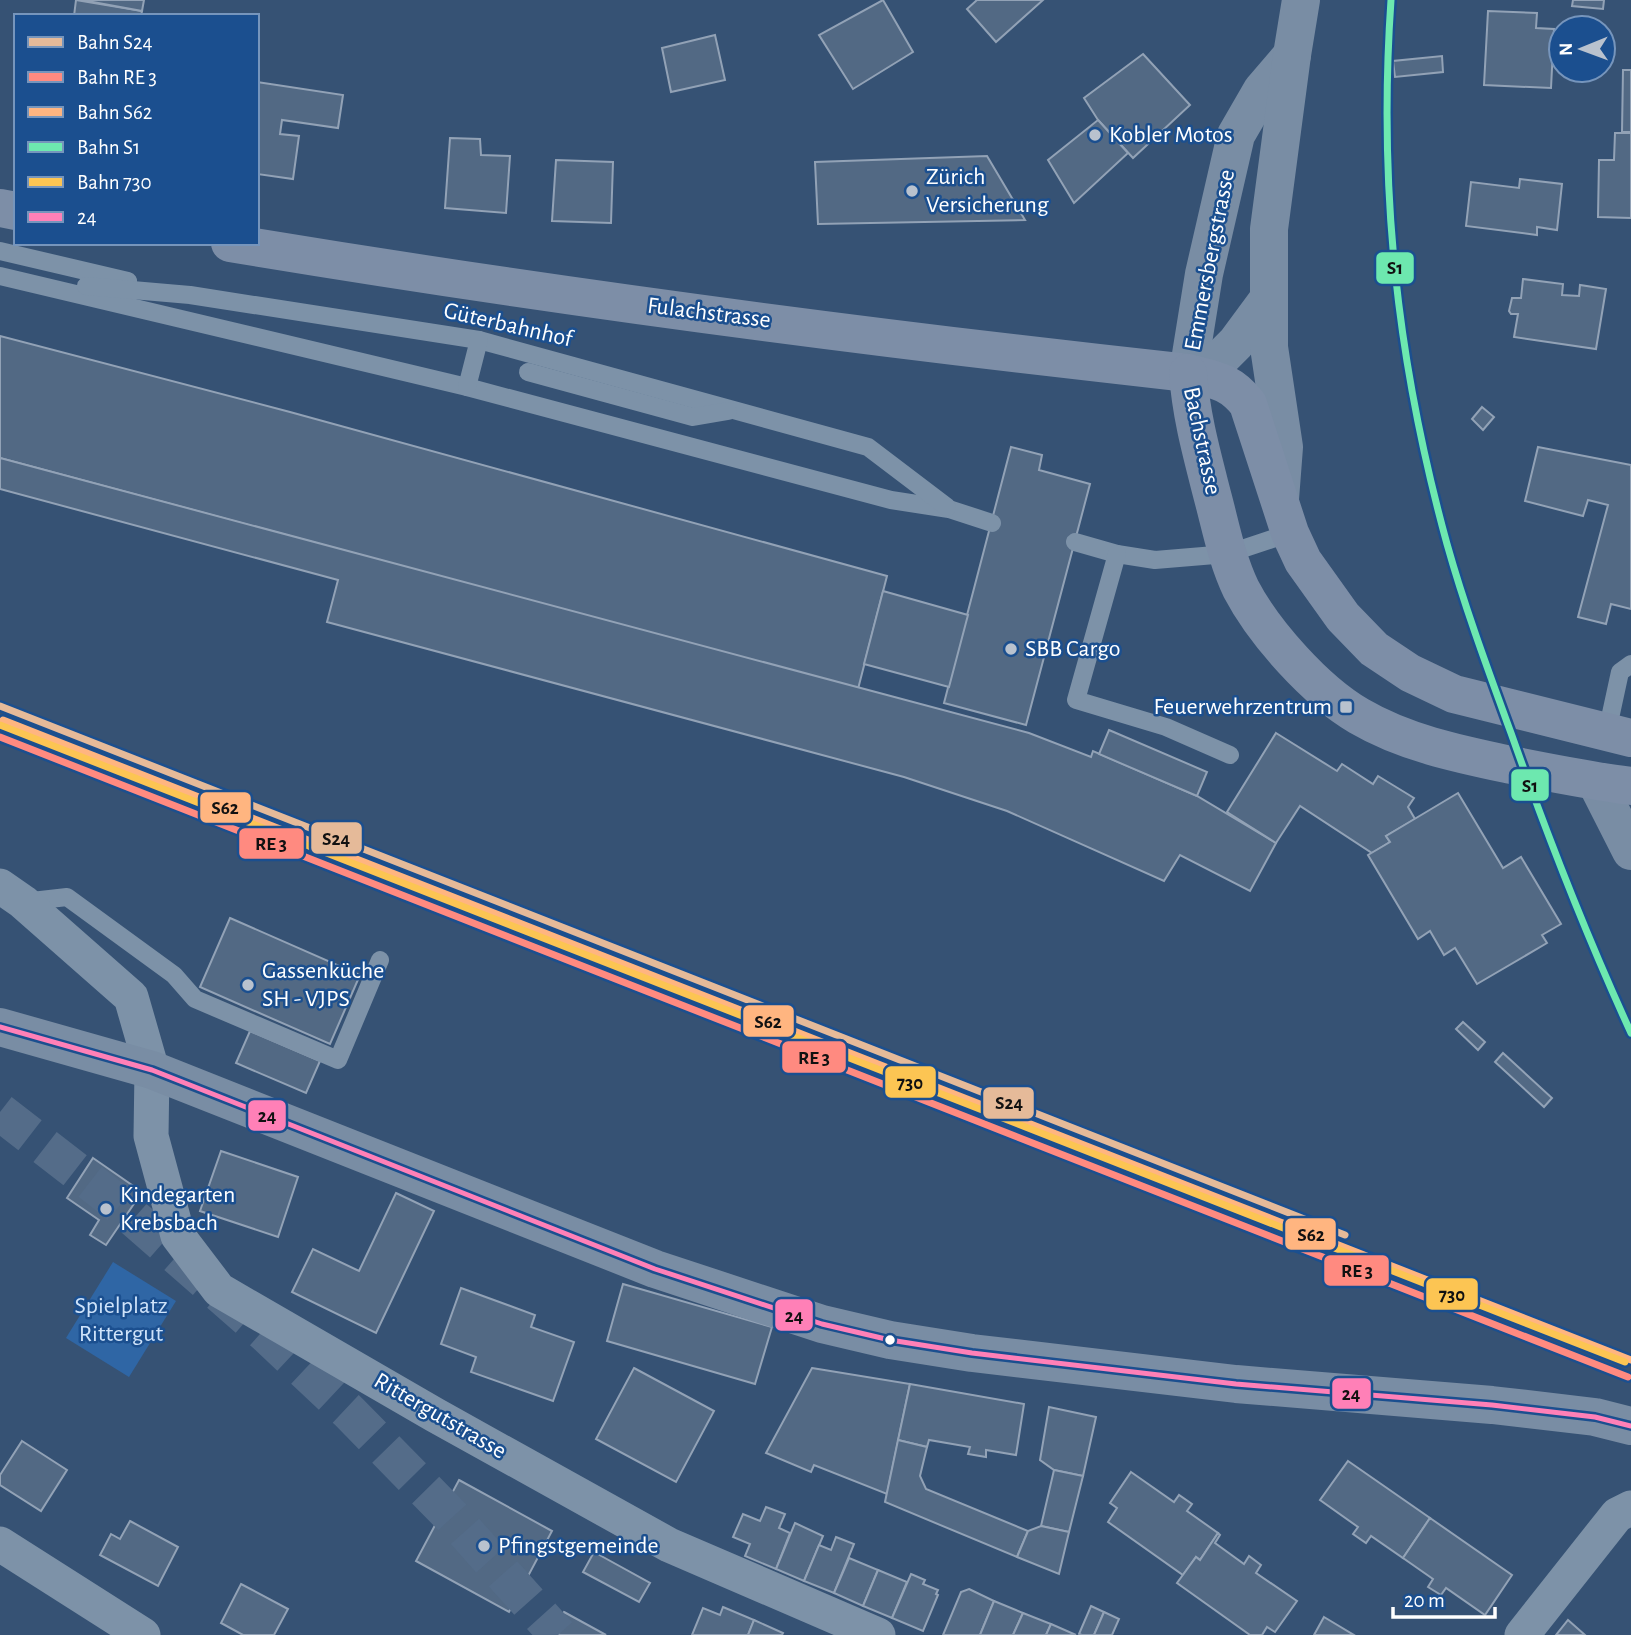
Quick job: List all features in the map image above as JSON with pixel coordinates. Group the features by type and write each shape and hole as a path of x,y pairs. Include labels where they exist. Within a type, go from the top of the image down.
{"main road":[{"name":"Fulachstrasse","path":"242,245 431,276 688,311 1188,373"},
{"name":"Bachstrasse","path":"1613,784 1463,755 1424,744 1362,718 1346,708 1295,662 1264,627 1241,589 1227,554 1191,412 1188,373 1226,382 1239,392 1248,404 1285,516 1303,561 1343,617 1374,649 1410,673 1454,694 1619,735"}],"street":[{"name":"Emmersbergstrasse","path":"1285,516 1284,447 1269,347 1269,229 1301,0"},
{"name":"Emmersbergstrasse","path":"1188,373 1204,274 1236,135 1262,90 1292,55"},
{"name":"Emmersbergstrasse","path":"1188,373 1223,356 1267,301"},
{"path":"1613,784 1631,851"},
{"name":"Rittergutstrasse","path":"12,894 131,997 152,1070 151,1136 178,1236 219,1290 435,1415 669,1545 878,1635"},
{"path":"0,1027 152,1070 655,1269 822,1324 890,1340 971,1353 1236,1384 1504,1406 1595,1417 1631,1426"},
{"path":"1522,1635 1617,1516 1631,1508"},
{"path":"0,1544 143,1635"}],"lane":[{"path":"0,251 190,295"},
{"name":"Güterbahnhof","path":"0,276 467,387 891,500 949,509 992,523"},
{"name":"Güterbahnhof","path":"26,281 190,295 479,340 868,447 949,509"},
{"path":"467,387 479,340"},
{"path":"528,372 693,417 736,410"},
{"path":"1075,542 1116,554 1155,560 1227,554 1285,516"},
{"path":"1116,554 1076,700 1166,727 1230,755"},
{"path":"1619,735 1620,672 1631,664"},
{"path":"12,894 67,897 174,975 195,999 338,1060 380,960"}],"green space":[{"name":"Spielplatz Rittergut","path":"113,1262 176,1301 129,1377 66,1338"}],"building":[{"path":"76,0 142,11 141,14 74,14"},
{"path":"82,0 144,0 142,11"},
{"path":"883,0 913,52 853,89 819,35"},
{"path":"977,0 1043,0 996,42 967,9"},
{"path":"1573,0 1604,0 1603,9 1572,6"},
{"path":"1488,11 1537,13 1536,28 1547,29 1547,84 1551,84 1551,88 1484,85"},
{"path":"715,35 725,80 671,92 662,48"},
{"path":"1143,54 1190,105 1133,158 1098,120 1084,98"},
{"path":"1442,56 1443,72 1395,77 1393,61"},
{"path":"1623,70 1631,70 1631,132 1622,132"},
{"path":"259,82 343,95 338,128 282,120 280,134 299,136 293,179 259,174"},
{"path":"1098,120 1128,153 1074,203 1048,160"},
{"path":"1615,133 1631,133 1631,218 1598,217 1599,160 1614,160"},
{"path":"450,138 480,139 481,155 510,156 506,213 445,208"},
{"name":"Zürich Versicherung","path":"987,156 1025,220 818,224 815,162"},
{"path":"556,160 613,162 611,223 552,221"},
{"path":"1520,179 1562,184 1557,230 1537,227 1537,235 1466,226 1471,182 1519,188"},
{"path":"1523,279 1563,284 1562,295 1579,296 1580,285 1606,289 1596,349 1514,337 1518,314 1511,314 1509,311 1512,298 1521,298"},
{"path":"0,336 290,412 887,576 858,689 0,458"},
{"path":"1482,407 1494,417 1483,430 1472,419"},
{"path":"1011,447 1042,455 1039,470 1090,484 1026,725 944,703"},
{"path":"1538,447 1631,465 1631,609 1611,604 1606,624 1578,617 1608,505 1588,500 1583,516 1525,501"},
{"path":"0,458 1029,733 1091,757 1093,751 1197,796 1276,843 1250,891 1180,855 1164,881 1007,811 904,777 327,622 338,580 0,489"},
{"path":"883,591 968,615 949,687 864,664"},
{"path":"1109,730 1207,772 1197,796 1099,754"},
{"path":"1276,733 1337,771 1342,764 1373,784 1378,776 1414,798 1408,807 1415,819 1386,836 1390,842 1372,853 1300,806 1276,843 1227,812"},
{"path":"1458,793 1503,868 1521,857 1561,924 1542,935 1547,943 1477,984 1455,948 1444,955 1430,931 1418,939 1368,855 1390,842 1386,836"},
{"path":"230,918 360,975 330,1044 200,987"},
{"path":"1463,1022 1485,1042 1478,1050 1456,1029"},
{"path":"250,1031 320,1061 306,1093 236,1063"},
{"path":"1503,1053 1552,1098 1544,1107 1495,1062"},
{"path":"221,1151 298,1177 278,1237 200,1211"},
{"name":"Kindegarten Krebsbach","path":"93,1158 142,1192 106,1245 90,1235 99,1220 67,1198"},
{"path":"396,1193 434,1211 376,1333 292,1292 313,1249 359,1271"},
{"path":"623,1284 772,1327 755,1384 607,1341"},
{"path":"461,1288 535,1315 531,1327 574,1342 553,1401 471,1372 476,1357 441,1344"},
{"path":"634,1368 714,1411 676,1482 596,1439"},
{"path":"812,1368 910,1384 887,1494 814,1465 811,1472 766,1453"},
{"path":"910,1384 1024,1404 1016,1455 986,1450 986,1457 968,1454 970,1447 929,1440 927,1447 898,1440"},
{"path":"1049,1407 1096,1417 1083,1476 1054,1470 1040,1460"},
{"path":"898,1440 927,1447 920,1476 926,1489 1028,1531 1017,1557 885,1502"},
{"path":"22,1441 67,1470 41,1511 0,1485 0,1475"},
{"path":"1348,1461 1430,1518 1403,1558 1371,1536 1366,1543 1353,1534 1358,1527 1320,1500"},
{"path":"1054,1470 1083,1476 1069,1532 1041,1526"},
{"path":"1131,1472 1174,1502 1179,1495 1192,1504 1187,1511 1218,1533 1200,1560 1196,1557 1183,1575 1108,1522 1117,1508 1110,1503"},
{"name":"Pfingstgemeinde","path":"459,1480 552,1531 509,1612 416,1561"},
{"path":"766,1507 785,1514 779,1528 790,1533 776,1569 745,1556 750,1544 733,1537 743,1514 760,1521"},
{"path":"1430,1518 1512,1575 1485,1615 1446,1588 1441,1595 1428,1587 1433,1579 1403,1558"},
{"path":"130,1521 178,1547 158,1586 100,1555 111,1534 120,1539"},
{"path":"795,1523 823,1536 804,1581 776,1569"},
{"path":"1041,1526 1069,1532 1059,1574 1017,1557 1028,1531"},
{"path":"1218,1533 1220,1535 1215,1543 1244,1564 1249,1556 1261,1565 1256,1573 1297,1601 1275,1632 1267,1627 1262,1635 1250,1635 1177,1583 1196,1557 1200,1560"},
{"path":"836,1537 854,1544 834,1593 804,1581 819,1545 831,1550"},
{"path":"594,1552 650,1583 639,1602 583,1572"},
{"path":"849,1558 878,1570 863,1606 834,1593"},
{"path":"878,1570 907,1582 892,1618 863,1606"},
{"path":"911,1574 925,1580 923,1584 938,1590 923,1631 892,1618"},
{"path":"241,1584 288,1609 274,1635 243,1635 221,1623"},
{"path":"969,1589 994,1601 980,1635 943,1635 961,1592"},
{"path":"994,1601 1023,1613 1013,1635 980,1635"},
{"path":"1091,1606 1104,1612 1094,1635 1079,1634"},
{"path":"723,1607 754,1620 748,1635 692,1635 703,1608 720,1615"},
{"path":"564,1612 606,1635 560,1635 553,1632"},
{"path":"1104,1612 1119,1619 1112,1635 1094,1635"},
{"path":"1023,1613 1051,1624 1046,1635 1013,1635"},
{"path":"1324,1617 1354,1635 1314,1635"},
{"path":"754,1620 783,1633 748,1635"},
{"path":"1568,1620 1585,1635 1556,1635"},
{"path":"1051,1624 1076,1635 1046,1635"}],"tunnel":[{"path":"0,1112 111,1198 266,1334 349,1412 452,1517 558,1635"}],"rail line":[{"name":"S1","path":"1391,0 1387,139 1395,274 1415,409 1430,476 1461,592 1485,662 1553,847 1631,1033"},
{"name":"S24","path":"0,706 1345,1235"},
{"name":"S62","path":"3,720 1631,1360"},
{"name":"730","path":"0,725 1625,1362"}],"transit line":[{"path":"0,737 1628,1377"},
{"name":"24","path":"0,1027 152,1070 655,1269 822,1324 890,1340 972,1353 1236,1384 1492,1405 1595,1417 1631,1426"}],"place":[{"name":"Kobler Motos","path":"1095,135"},
{"name":"Zürich Versicherung","path":"912,191"},
{"name":"SBB Cargo","path":"1011,649"},
{"name":"Feuerwehrzentrum","path":"1346,707"},
{"name":"Gassenküche SH - VJPS","path":"248,985"},
{"name":"Kindegarten Krebsbach","path":"106,1209"},
{"name":"Pfingstgemeinde","path":"484,1546"}]}
